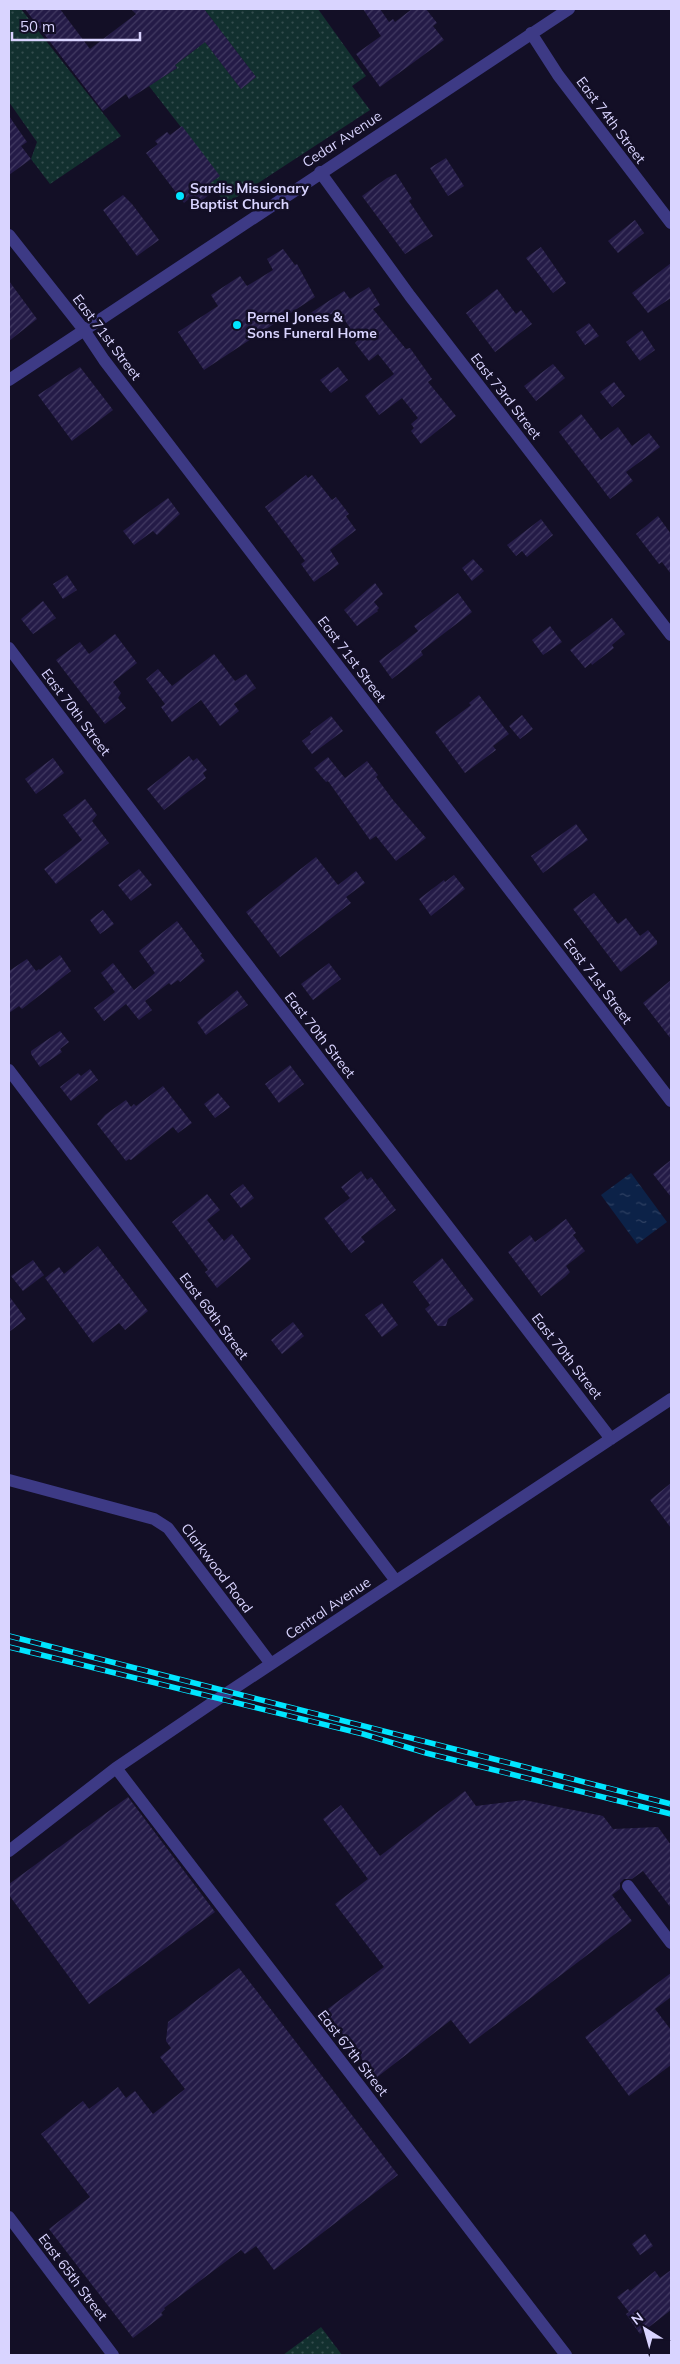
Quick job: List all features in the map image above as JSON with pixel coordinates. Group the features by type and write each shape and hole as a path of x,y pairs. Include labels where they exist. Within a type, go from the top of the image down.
{"street":[{"name":"Cedar Avenue","path":"9,380 320,172 569,9"},
{"name":"East 74th Street","path":"531,33 558,75 671,224"},
{"name":"East 73rd Street","path":"320,172 410,296 671,635"},
{"name":"East 71st Street","path":"9,235 84,330 110,367 671,1101"},
{"name":"East 70th Street","path":"9,648 236,950 611,1438"},
{"name":"East 69th Street","path":"9,1070 396,1581"},
{"name":"Central Avenue","path":"9,1851 116,1768 671,1399"},
{"name":"Clarkwood Road","path":"9,1480 154,1518 168,1528 271,1664"},
{"name":"East 67th Street","path":"116,1768 566,2355"},
{"path":"628,1886 671,1943"},
{"name":"East 65th Street","path":"9,2217 113,2355"}],"green space":[{"path":"9,9 21,9 121,136 50,184 31,159 37,142 9,102"},
{"path":"204,9 318,9 366,76 352,86 370,110 226,204 210,183 219,176 149,86 177,68 175,65 205,42 241,89 256,77"},
{"path":"321,2327 342,2355 283,2355"}],"water":[{"path":"631,1173 667,1222 637,1244 601,1195"}],"building":[{"path":"25,9 60,9 90,49 136,14 131,9 204,9 256,77 241,89 205,42 175,65 177,68 129,99 126,94 103,111"},
{"path":"363,9 380,9 389,22 393,19 395,22 412,9 426,9 437,23 433,26 444,40 380,87 356,54 381,36"},
{"path":"9,116 27,142 21,146 31,159 9,175"},
{"path":"182,126 220,176 210,183 215,190 200,202 194,195 184,203 146,153 158,144 155,141 167,132 170,135"},
{"path":"446,158 464,186 448,196 430,168"},
{"path":"396,174 412,199 409,201 433,236 405,254 362,196 387,178"},
{"path":"123,195 159,240 137,256 103,210"},
{"path":"635,220 644,233 618,253 608,241"},
{"path":"541,247 566,283 553,293 526,258"},
{"path":"283,249 295,265 297,264 315,297 204,370 178,332 218,306 211,295 240,276 247,286 273,270 267,259"},
{"path":"671,263 671,298 648,313 632,293"},
{"path":"9,281 37,319 9,341"},
{"path":"369,287 380,305 373,309 406,349 410,348 432,379 428,382 456,416 421,444 411,431 414,428 411,424 418,418 402,398 379,415 365,396 394,374 378,354 369,361 355,343 358,340 338,310 316,323 309,314 344,291 350,299"},
{"path":"497,289 516,314 521,310 532,324 495,352 466,313"},
{"path":"589,323 599,336 585,345 576,332"},
{"path":"642,330 655,350 640,361 626,342"},
{"path":"553,364 565,378 536,401 524,386"},
{"path":"80,367 113,410 72,441 38,395"},
{"path":"338,367 348,380 331,393 320,380"},
{"path":"614,382 625,396 612,407 600,392"},
{"path":"581,414 601,440 618,427 632,446 649,433 660,447 626,472 633,481 610,499 559,432"},
{"path":"306,475 308,478 312,475 332,500 336,497 349,514 346,516 356,530 330,550 339,564 314,582 301,564 305,561 265,507"},
{"path":"168,498 180,514 157,535 153,531 134,545 123,531"},
{"path":"658,516 671,534 671,574 662,562 659,564 636,534"},
{"path":"541,519 553,535 527,557 522,551 516,556 507,545"},
{"path":"473,559 484,571 472,581 462,568"},
{"path":"67,575 77,590 63,599 53,584"},
{"path":"375,583 383,594 374,602 379,608 378,611 357,626 344,610"},
{"path":"458,593 472,612 421,651 423,655 392,679 379,661 418,631 414,626"},
{"path":"43,601 56,618 33,634 21,619"},
{"path":"612,618 625,634 612,645 614,648 592,665 591,663 585,668 570,650"},
{"path":"550,626 562,642 543,655 532,640"},
{"path":"115,634 137,663 113,682 121,693 118,698 126,708 105,724 56,660 80,642 89,654"},
{"path":"214,654 235,681 246,674 256,688 234,704 239,711 220,726 201,700 172,722 161,707 165,704 146,679 158,669 172,686"},
{"path":"479,695 509,734 493,746 496,750 465,773 435,732 471,705 469,703"},
{"path":"522,715 533,729 520,739 509,726"},
{"path":"331,716 343,731 312,754 302,741 311,734 310,732"},
{"path":"189,756 193,761 197,758 207,770 203,773 206,778 164,810 147,789"},
{"path":"328,757 345,778 367,761 393,800 426,838 396,861 376,836 370,840 328,781 326,782 314,768"},
{"path":"53,758 64,773 36,794 25,779"},
{"path":"85,799 97,815 92,821 109,843 56,884 44,869 82,840 63,815"},
{"path":"576,824 588,840 543,873 531,856"},
{"path":"316,857 338,885 356,871 365,883 346,897 351,903 280,957 246,912"},
{"path":"139,869 152,885 131,901 118,885"},
{"path":"454,875 465,889 431,916 419,899 444,880 445,882"},
{"path":"594,893 618,924 626,918 640,936 648,930 657,941 657,944 621,972 573,909"},
{"path":"103,910 114,924 100,934 90,920"},
{"path":"177,921 202,954 200,955 205,961 180,982 178,980 171,985 169,983 145,1001 152,1010 139,1020 126,1004 104,1021 94,1008 115,992 101,973 113,963 134,990 155,973 139,951"},
{"path":"60,955 71,971 22,1009 19,1006 9,1013 9,971 27,959 36,971 40,970"},
{"path":"329,963 341,979 313,1000 301,984"},
{"path":"671,980 671,1039 643,1003"},
{"path":"237,990 248,1005 206,1035 197,1022"},
{"path":"60,1031 69,1042 60,1049 62,1052 40,1067 31,1051"},
{"path":"290,1065 304,1084 279,1103 265,1084"},
{"path":"90,1069 98,1080 71,1101 60,1087 78,1073 81,1076"},
{"path":"163,1086 192,1123 178,1133 173,1127 131,1160 126,1161 97,1124 105,1115 126,1100 131,1107 134,1104 136,1106"},
{"path":"218,1093 230,1107 215,1118 204,1104"},
{"path":"671,1160 671,1197 653,1174"},
{"path":"361,1171 367,1180 371,1177 396,1210 361,1237 365,1242 351,1253 324,1218 350,1198 341,1187"},
{"path":"243,1184 254,1198 241,1208 230,1194"},
{"path":"207,1194 220,1210 207,1220 224,1241 232,1234 251,1259 217,1288 205,1272 208,1270 172,1222"},
{"path":"566,1219 576,1233 573,1235 585,1251 566,1266 570,1272 541,1296 508,1252 530,1235 535,1242"},
{"path":"98,1246 148,1311 125,1330 119,1323 93,1343 45,1278 59,1267 64,1274"},
{"path":"442,1258 474,1300 448,1319 446,1326 438,1326 425,1309 430,1305 413,1282"},
{"path":"33,1260 44,1275 23,1291 11,1276"},
{"path":"9,1296 26,1319 9,1332"},
{"path":"382,1303 398,1325 382,1337 365,1315"},
{"path":"293,1322 304,1336 282,1354 271,1340"},
{"path":"671,1483 671,1528 650,1500"},
{"path":"465,1791 476,1806 524,1800 603,1816 613,1829 658,1827 671,1845 671,1908 643,1871 632,1879 624,1879 620,1883 620,1889 612,1895 632,1921 470,2044 451,2020 376,2078 325,2011 384,1967 335,1904 368,1879 323,1819 341,1805 380,1856"},
{"path":"128,1797 215,1912 89,2004 9,1895 9,1884"},
{"path":"239,1968 398,2175 274,2270 256,2246 245,2254 241,2250 164,2308 161,2313 163,2315 133,2338 49,2229 90,2197 41,2134 83,2101 89,2109 118,2087 126,2098 135,2091 153,2114 185,2089 160,2057 171,2048 166,2041 168,2022"},
{"path":"671,1973 671,1997 655,2009 671,2030 671,2065 629,2096 585,2037"},
{"path":"645,2234 653,2246 640,2255 632,2244"},
{"path":"671,2270 671,2310 640,2334 626,2314 629,2312 617,2297 628,2289 630,2291 655,2271 660,2278"}],"railway":[{"path":"9,1636 671,1804"},
{"path":"9,1647 363,1734 426,1753 671,1814"}],"place":[{"name":"Sardis Missionary Baptist Church","path":"180,196"},
{"name":"Pernel Jones & Sons Funeral Home","path":"237,325"}]}
